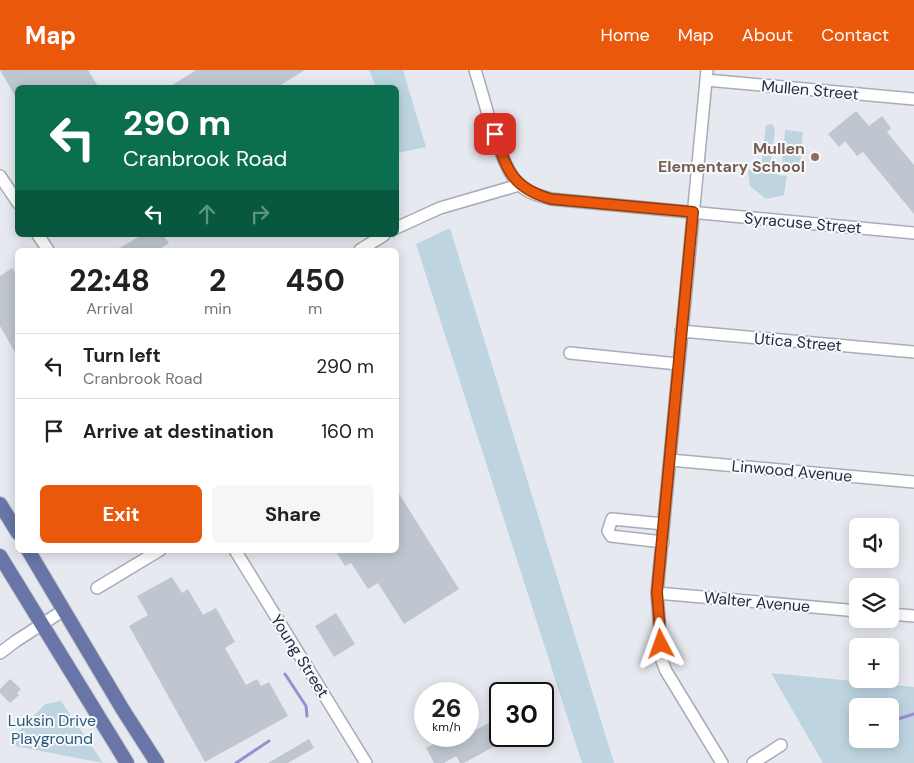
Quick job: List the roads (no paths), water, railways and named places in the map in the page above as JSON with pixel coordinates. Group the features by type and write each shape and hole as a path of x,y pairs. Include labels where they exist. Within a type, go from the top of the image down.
{"main road":[{"path":"0,504 15,528"},
{"path":"30,553 123,710 157,763"},
{"path":"0,556 127,763"}],"street":[{"path":"399,227 440,208 519,185 506,166 475,70"},
{"path":"706,75 657,592 662,661 666,671 722,763"},
{"name":"Mullen Street","path":"706,75 914,99"},
{"path":"0,176 15,198"},
{"name":"Syracuse Street","path":"519,185 538,196 551,199 914,233"},
{"path":"39,237 47,248"},
{"path":"363,248 381,237"},
{"name":"Utica Street","path":"681,331 914,352"},
{"path":"570,353 678,364"},
{"name":"Linwood Avenue","path":"670,460 914,482"},
{"path":"663,542 618,538 610,536 608,531 612,519 664,524"},
{"path":"97,588 155,553"},
{"name":"Young Street","path":"237,553 366,763"},
{"name":"Walter Avenue","path":"657,592 849,610"},
{"path":"0,653 16,640 64,610"},
{"path":"899,615 914,616"},
{"path":"753,763 781,746"}],"waterway":[{"path":"285,674 306,706 307,716"},
{"path":"899,719 914,714"},
{"path":"236,763 269,741"}],"place":[{"name":"Mullen Elementary School","path":"815,157"}],"park label":[{"name":"Luksin Drive Playground","path":"52,729"}]}
